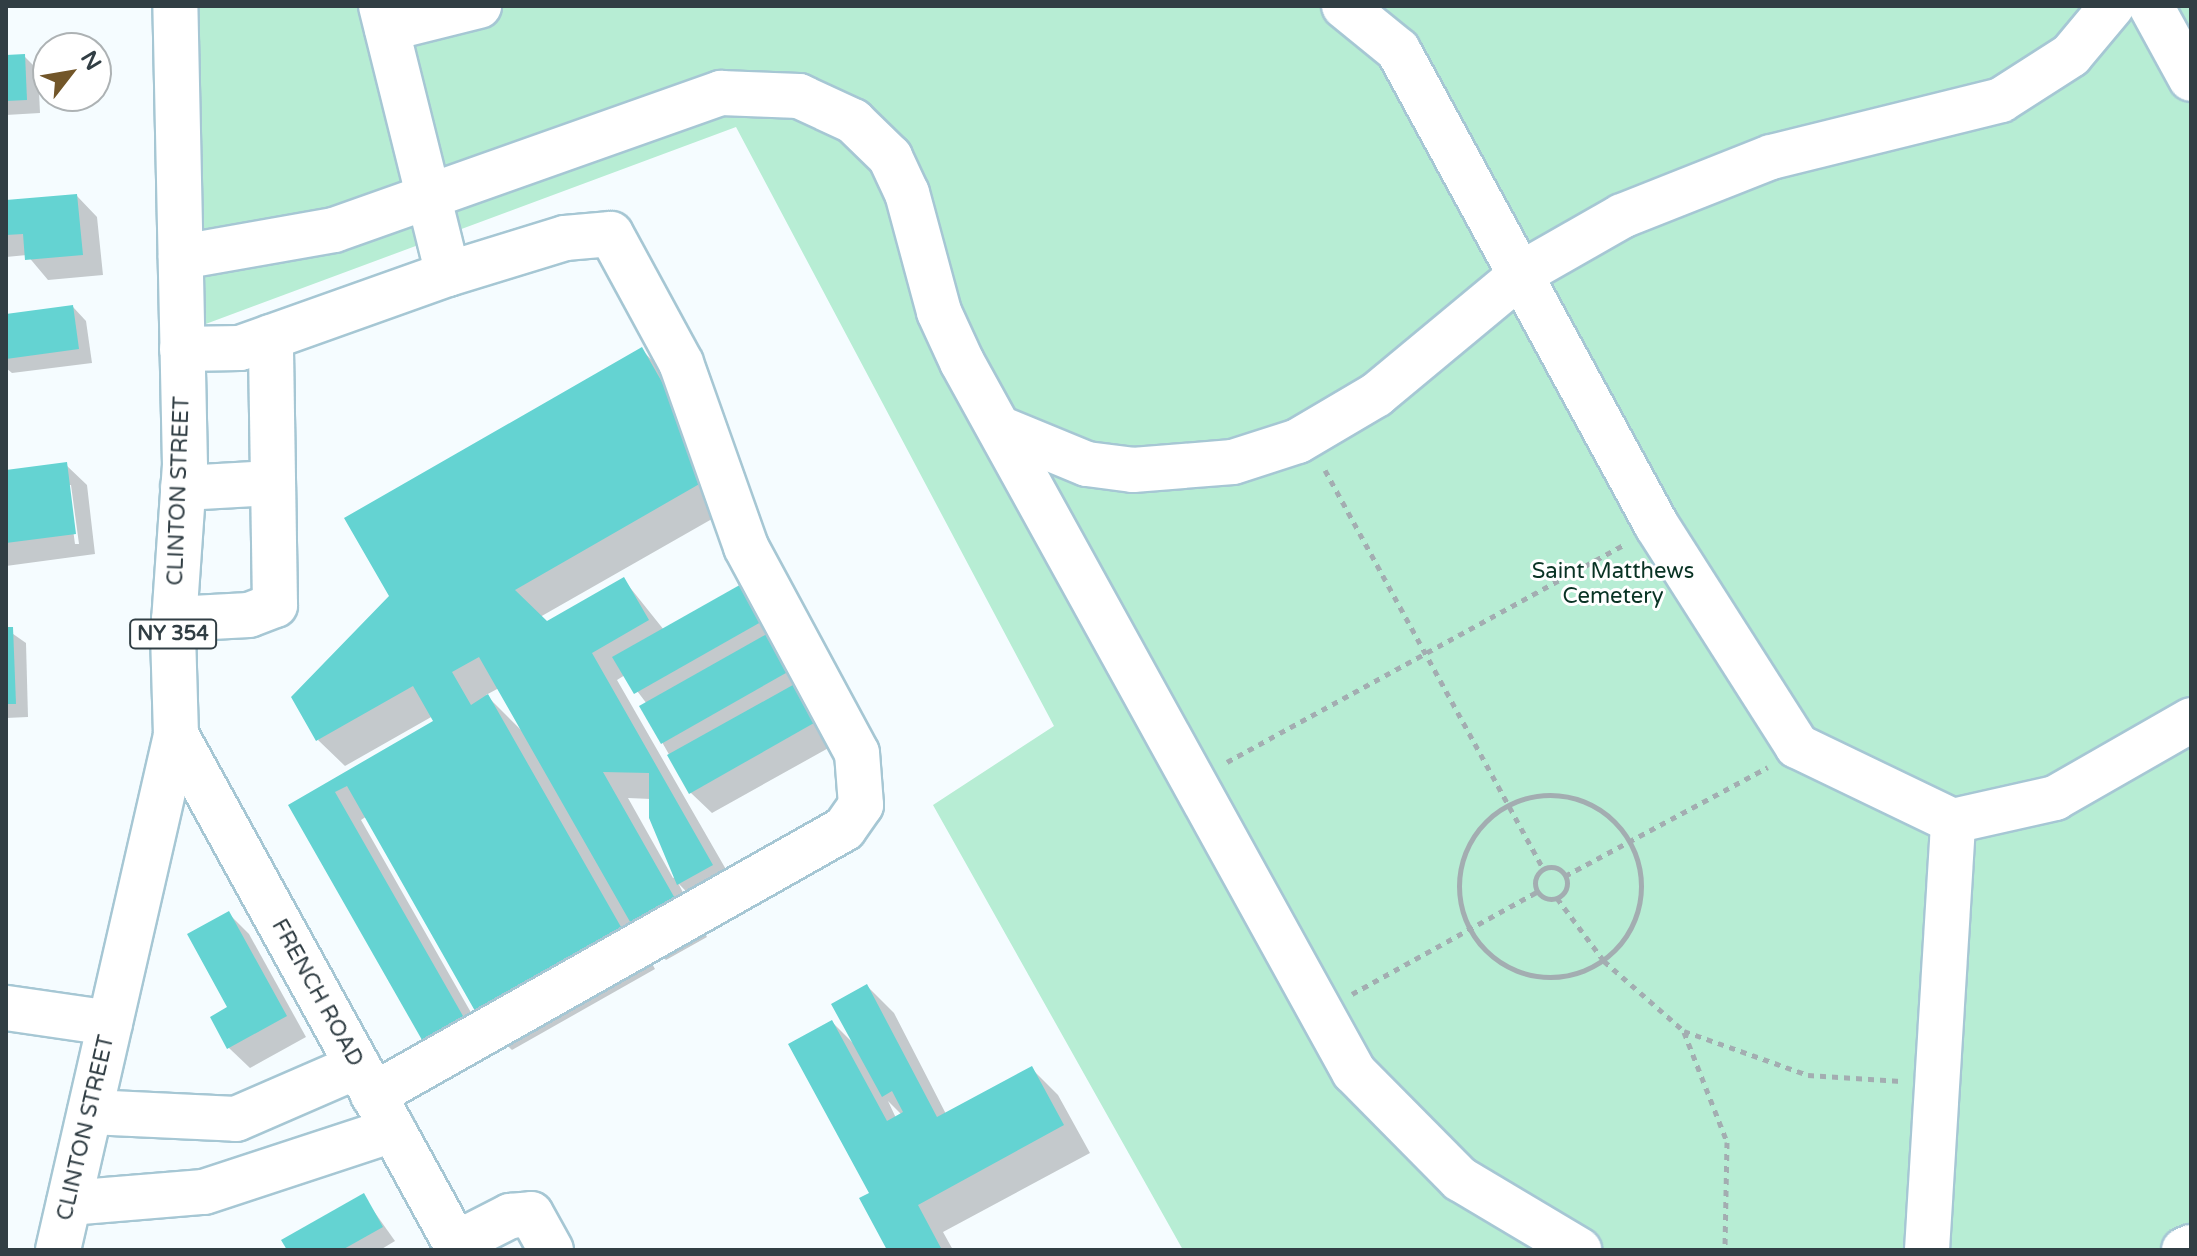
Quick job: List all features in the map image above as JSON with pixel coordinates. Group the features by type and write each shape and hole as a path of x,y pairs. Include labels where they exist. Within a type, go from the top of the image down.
{"main road":[{"name":"CLINTON STREET","path":"58,1250 176,735 174,619 183,488 175,6"},
{"path":"448,274 424,194 384,18 479,6"},
{"path":"1344,6 1398,50 1524,272 1657,526 1797,746 1953,821 2055,798 2191,720"},
{"path":"1002,429 1087,464 1142,470 1233,462 1307,437 1376,395 1524,272 1714,176 2001,100 2071,55 2112,6"},
{"path":"2151,6 2191,79"},
{"path":"181,257 303,238 710,95 777,91 837,110 890,157 919,225 947,333 1002,429 1317,1014 1381,1107 1518,1237 1579,1250"},
{"path":"69,1203 204,1192 755,884 844,829 861,805 857,753 746,547 681,363 611,234 565,238 448,274 240,348 182,349"},
{"path":"174,619 249,615 275,605 271,337"},
{"path":"183,488 272,483"},
{"name":"FRENCH ROAD","path":"176,735 457,1247"},
{"path":"1927,1250 1934,1082 1953,821"},
{"path":"6,1008 110,1023"},
{"path":"90,1112 236,1119 375,1097"},
{"path":"457,1247 510,1216 531,1214 551,1250"},
{"path":"2184,1250 2191,1247"}],"path":[{"path":"1307,437 1543,869 1565,876"},
{"path":"1191,783 1657,526"},
{"path":"1557,898 1565,876 1631,842 1797,746"},
{"path":"1534,796 1577,799 1616,822 1631,842 1641,903 1631,931 1604,961 1580,973 1536,977 1497,961 1469,929 1462,861 1487,820 1506,806 1534,796"},
{"path":"1537,892 1543,869"},
{"path":"1317,1014 1537,892 1557,898 1604,961 1684,1031 1808,1075 1934,1082"},
{"path":"1684,1031 1727,1142 1725,1250"}],"green space":[{"name":"Saint Matthews Cemetery","path":"199,6 2191,6 2191,1250 1183,1250 933,805 1054,726 736,127 203,325"}],"building":[{"path":"25,54 27,100 6,101 6,55"},
{"path":"77,194 83,255 25,260 23,234 6,235 6,200"},
{"path":"73,305 79,349 6,359 6,314"},
{"path":"642,347 715,475 515,590 547,621 624,577 649,620 592,653 713,865 677,885 649,818 649,773 603,772 681,909 637,934 479,657 452,672 471,705 488,694 629,941 483,1025 347,786 335,792 467,1023 426,1047 288,805 433,721 413,686 316,741 291,697 389,596 344,518"},
{"path":"67,462 76,534 6,543 6,470"},
{"path":"745,582 766,619 634,694 612,657"},
{"path":"6,627 13,627 16,704 6,704"},
{"path":"772,631 793,669 661,744 639,706"},
{"path":"800,681 821,719 689,794 667,755"},
{"path":"229,911 287,1016 227,1049 210,1017 227,1007 187,934"},
{"path":"867,984 937,1117 1032,1066 1064,1125 918,1205 942,1250 887,1250 859,1198 869,1193 788,1044 832,1020 887,1121 903,1112 892,1091 882,1097 831,1004"},
{"path":"364,1193 383,1227 342,1250 287,1250 281,1240"}]}
